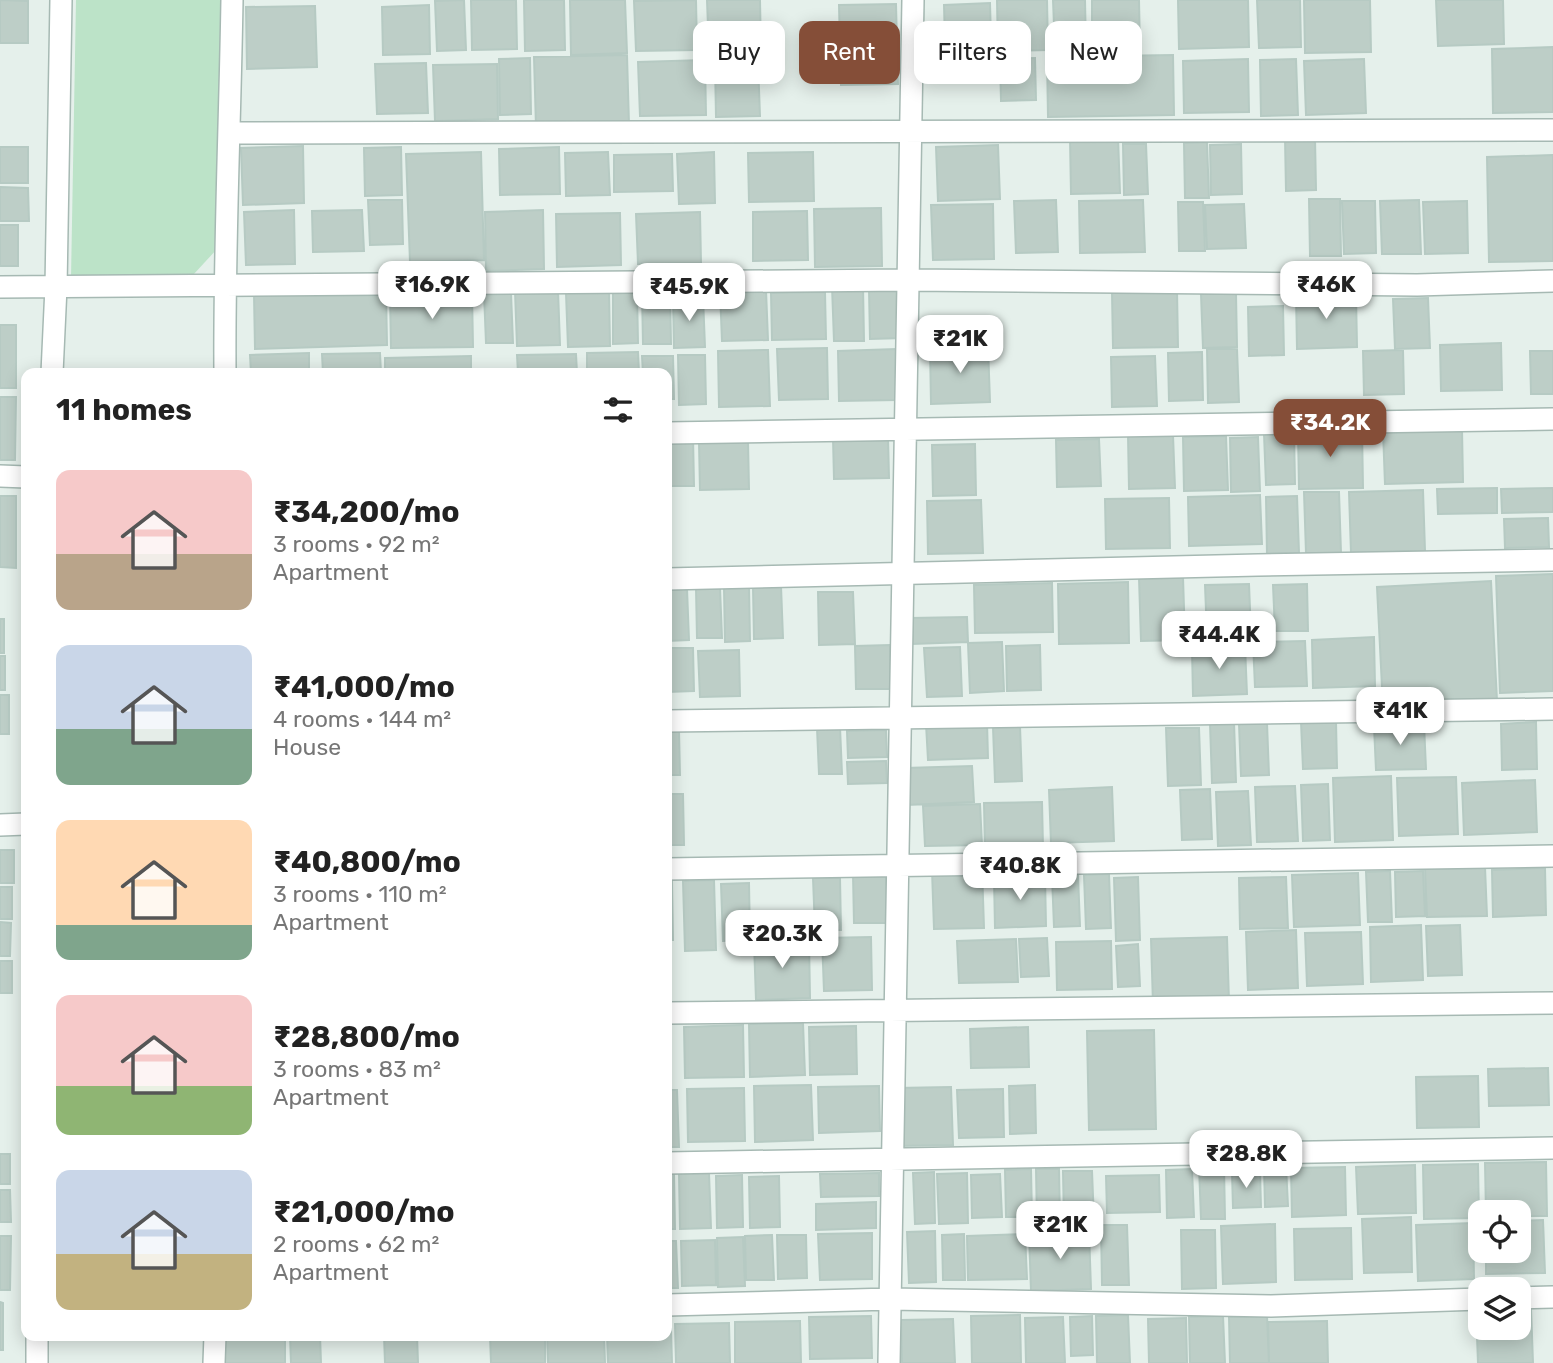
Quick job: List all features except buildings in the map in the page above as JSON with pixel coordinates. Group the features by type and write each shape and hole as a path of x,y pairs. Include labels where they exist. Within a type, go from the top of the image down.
{"street":[{"path":"52,368 61,0"},
{"path":"225,368 224,286 232,0"},
{"path":"889,1363 914,0"},
{"path":"230,133 1553,130"},
{"path":"0,287 909,280 1404,285 1553,281"},
{"path":"672,433 1553,419"},
{"path":"0,476 21,477"},
{"path":"672,579 1553,560"},
{"path":"672,722 1553,709"},
{"path":"0,825 21,824"},
{"path":"672,869 1553,856"},
{"path":"672,1013 1553,1003"},
{"path":"672,1163 1553,1148"},
{"path":"1531,1298 1553,1297"},
{"path":"672,1305 890,1299 1271,1306 1468,1299"},
{"path":"37,1341 37,1363"},
{"path":"214,1363 215,1341"}],"green space":[{"path":"76,0 221,0 217,249 193,275 71,278"}]}
